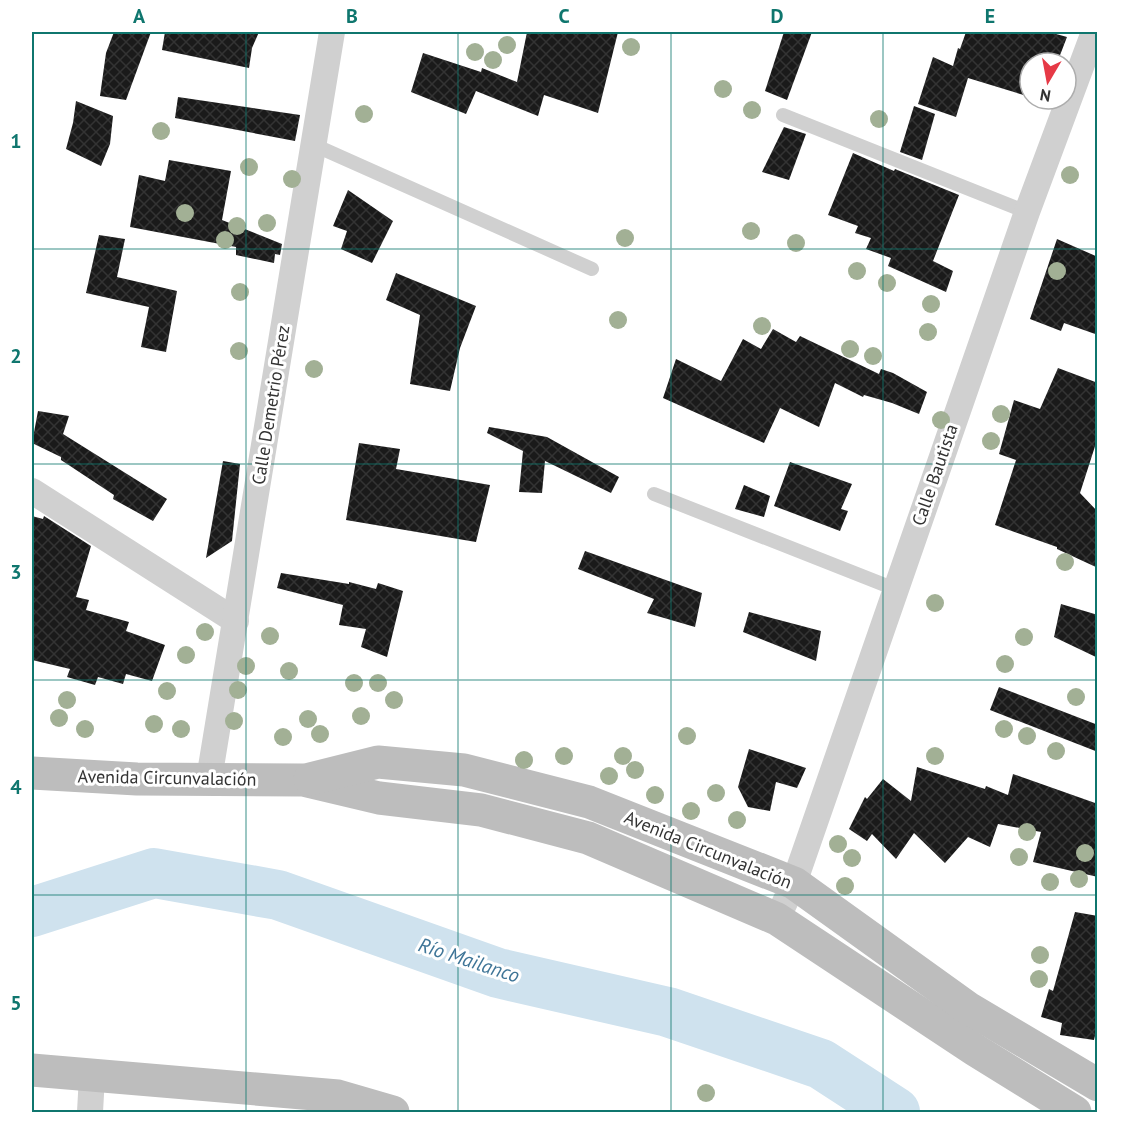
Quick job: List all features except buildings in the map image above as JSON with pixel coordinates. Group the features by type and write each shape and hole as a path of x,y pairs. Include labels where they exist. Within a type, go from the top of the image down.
{"main road":[{"name":"Avenida Circunvalación","path":"303,780 378,762 464,770 588,802 794,883 969,1008 1098,1085"},
{"name":"Avenida Circunvalación","path":"34,774 303,780 379,798 482,810 588,838 777,919 1075,1113"},
{"path":"32,1070 338,1096 393,1113"}],"street":[{"name":"Calle Demetrio Pérez","path":"209,779 332,32"},
{"name":"Calle Bautista","path":"777,919 794,883 1027,212 1094,32"},
{"path":"32,491 236,621"},
{"path":"90,1113 92,1076"}],"lane":[{"path":"783,115 1027,212"},
{"path":"314,145 592,269"},
{"path":"654,494 895,589"}],"waterway":[{"name":"Río Mailanco","path":"32,912 154,873 278,895 498,973 668,1012 821,1064 895,1112"}]}
